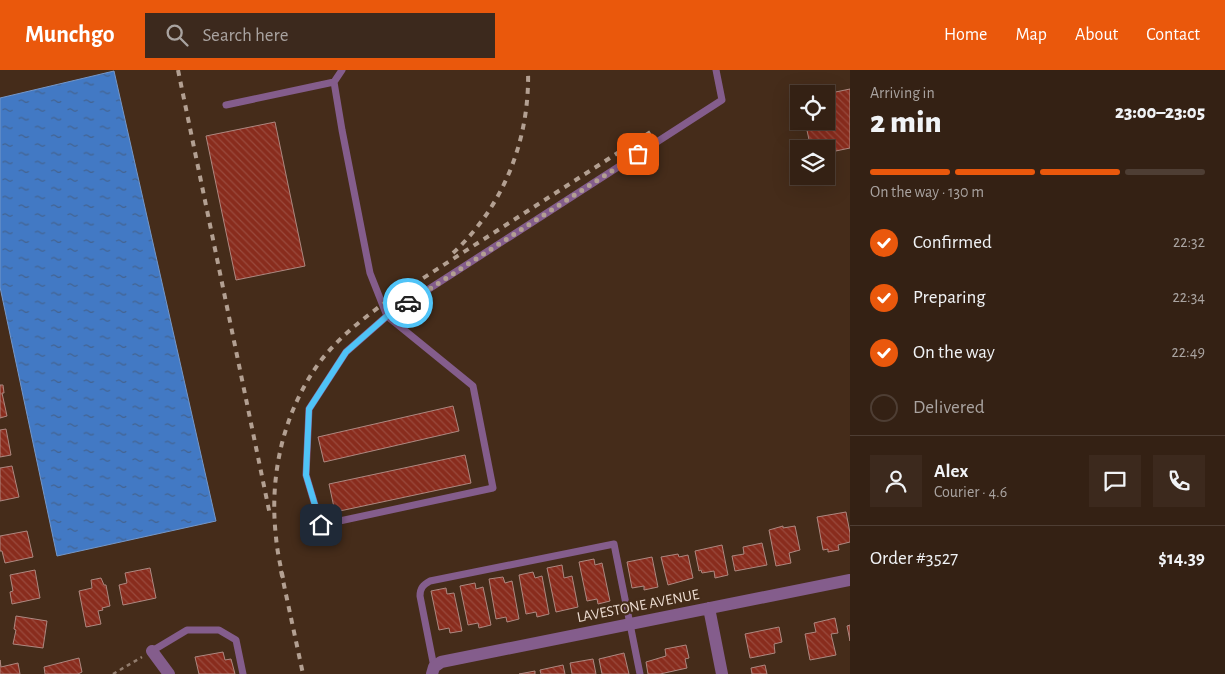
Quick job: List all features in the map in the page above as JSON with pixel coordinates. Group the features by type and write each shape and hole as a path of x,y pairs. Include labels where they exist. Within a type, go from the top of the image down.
{"street":[{"name":"LAVESTONE AVENUE","path":"433,670 441,662 850,580"},
{"path":"709,608 722,674"},
{"path":"152,651 169,674"}],"lane":[{"path":"342,70 334,82 370,273 387,316 473,386 493,488 321,525 306,475 309,409 346,352 387,316 722,100 716,70"},
{"path":"226,105 334,82"},
{"path":"433,670 420,596 420,590 424,584 430,581 614,544 640,674"},
{"path":"152,651 187,630 219,630 236,640 244,674"}],"path":[{"path":"113,674 152,651"}],"water":[{"path":"114,71 216,521 57,556 0,287 0,98"}],"building":[{"path":"850,89 850,148 835,151 835,140 809,140 807,130 835,130 835,92"},
{"path":"275,122 305,266 236,280 206,136"},
{"path":"0,385 3,385 4,393 2,393 7,416 0,418"},
{"path":"453,406 459,431 324,462 318,437"},
{"path":"6,429 11,455 0,457 0,430"},
{"path":"465,455 471,483 335,512 329,484"},
{"path":"12,466 19,497 0,501 0,468"},
{"path":"846,512 850,542 838,545 839,550 828,552 828,549 823,550 817,517"},
{"path":"783,526 783,528 795,526 800,550 789,553 791,563 776,566 769,530"},
{"path":"27,531 33,557 5,563 2,551 0,551 0,536"},
{"path":"762,543 767,565 735,571 732,556 744,554 743,547"},
{"path":"722,545 728,575 715,578 714,571 702,573 701,570 699,571 695,551"},
{"path":"678,554 679,557 688,555 693,578 668,585 661,557"},
{"path":"652,557 658,587 644,590 644,586 632,588 627,562"},
{"path":"594,559 595,565 602,563 610,601 598,604 597,599 587,601 579,562"},
{"path":"562,565 564,578 572,576 578,607 556,612 547,568"},
{"path":"150,568 156,598 123,605 119,585 127,583 125,573"},
{"path":"35,570 40,598 12,604 10,592 13,591 10,575"},
{"path":"533,572 535,578 542,576 549,614 537,617 536,612 526,614 519,575"},
{"path":"503,577 505,583 512,581 519,619 507,622 506,617 496,619 489,579"},
{"path":"101,578 104,585 106,585 110,606 98,611 101,624 86,627 79,591 92,588 91,580"},
{"path":"475,583 476,589 483,587 491,625 479,628 478,623 468,625 460,586"},
{"path":"446,588 447,594 454,593 462,631 450,633 449,628 439,630 431,591"},
{"path":"16,616 47,621 43,648 13,644"},
{"path":"835,618 838,633 831,634 836,655 810,660 805,634 816,632 814,623"},
{"path":"850,625 850,641 847,626"},
{"path":"779,627 782,642 774,644 775,653 750,658 745,634"},
{"path":"686,645 689,658 685,659 687,668 660,674 648,674 646,662 666,656 665,649"},
{"path":"223,652 225,660 231,659 235,674 199,674 195,657"},
{"path":"624,653 629,674 602,674 599,659"},
{"path":"79,658 82,672 78,674 45,674 44,667"},
{"path":"593,659 596,674 572,674 570,663"},
{"path":"0,660 1,667 18,663 20,674 0,674"},
{"path":"563,665 565,674 541,674 540,670"},
{"path":"765,665 767,674 752,674 751,668"},
{"path":"535,671 535,674 519,674"}],"railway":[{"path":"178,70 270,515"},
{"path":"453,253 487,214 500,193 510,170 519,146 524,121 528,70"},
{"path":"283,578 277,547 274,514 277,468 281,446 296,403 319,363 333,346 383,304 655,129"},
{"path":"281,571 303,674"}],"way so far":[{"path":"408,303 638,154"}],"route":[{"path":"321,525 306,475 309,409 346,352 387,316 408,303"}]}
